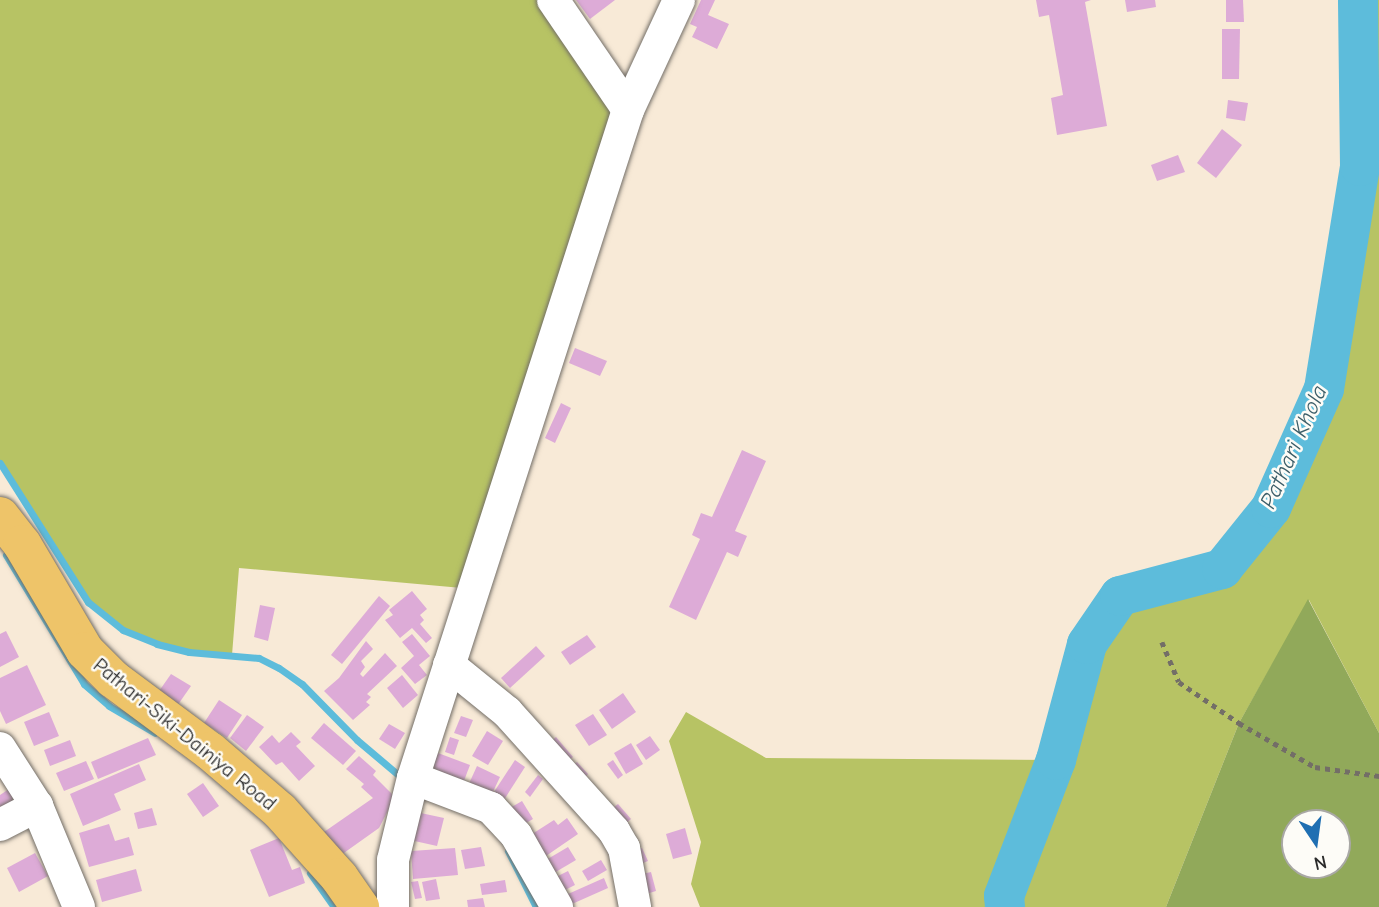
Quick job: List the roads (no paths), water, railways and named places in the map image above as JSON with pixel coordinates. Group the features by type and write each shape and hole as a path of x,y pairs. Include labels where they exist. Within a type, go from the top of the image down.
{"main road":[{"name":"Pathari-Siki-Dainiya Road","path":"0,516 22,544 85,651 113,679 210,751 280,811 339,877 360,907"}],"street":[{"path":"553,0 628,110"},
{"path":"393,907 393,860 413,778 628,110 679,0"},
{"path":"449,665 507,712 614,831 624,848 635,907"},
{"path":"0,748 37,806 79,907"},
{"path":"413,778 491,808 516,835 557,907"},
{"path":"0,825 37,806"}],"waterway":[{"name":"Pathari Khola","path":"1005,907 1004,896 1056,760 1087,644 1120,596 1222,569 1271,508 1324,389 1360,166 1358,0"},
{"path":"0,463 88,602 123,630 157,644 189,652 259,658 279,668 302,684 357,740 402,778"},
{"path":"6,555 84,684 109,706 155,733"},
{"path":"508,851 536,907"},
{"path":"310,873 334,907"}]}
